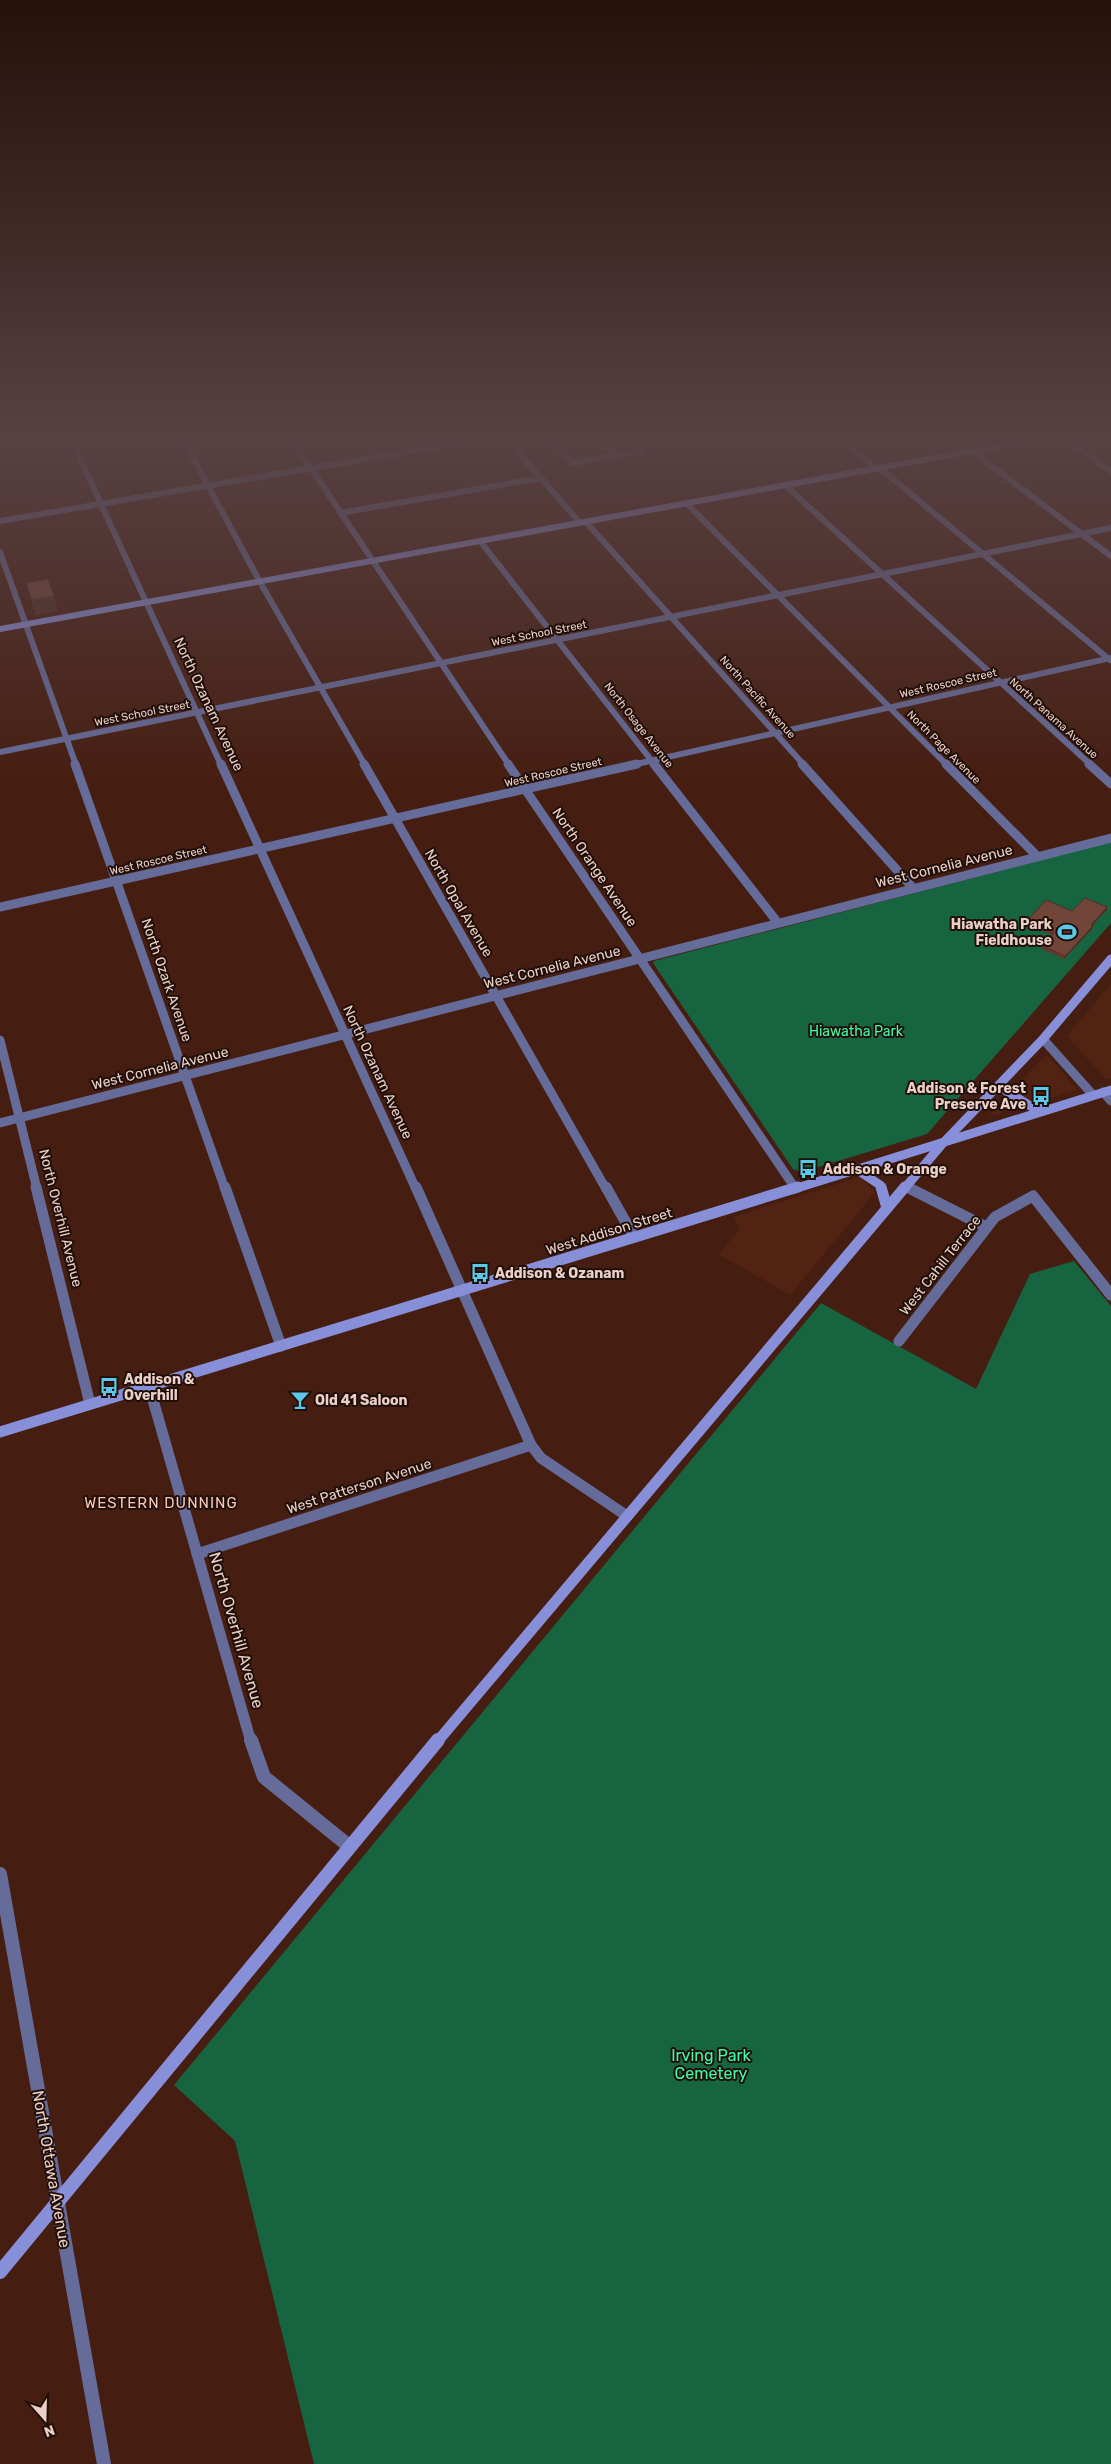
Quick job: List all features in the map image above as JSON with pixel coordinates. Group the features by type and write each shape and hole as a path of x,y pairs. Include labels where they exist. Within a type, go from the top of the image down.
{"main road":[{"path":"0,629 398,556"},
{"path":"0,2272 349,1846 812,1294 943,1144 1043,1039 1111,959"},
{"path":"998,1086 1032,1107 1051,1108"},
{"name":"West Addison Street","path":"0,1432 856,1169 943,1144 1107,1091"},
{"path":"856,1169 880,1184 887,1208"}],"street":[{"name":"North Ozark Avenue","path":"1,556 281,1346"},
{"name":"North Ozanam Avenue","path":"125,556 463,1290 531,1445 541,1458 627,1516"},
{"name":"North Opal Avenue","path":"246,556 634,1237"},
{"name":"North Orange Avenue","path":"368,556 795,1188"},
{"name":"North Osage Avenue","path":"492,556 778,923"},
{"name":"North Pacific Avenue","path":"614,556 913,888"},
{"name":"North Page Avenue","path":"739,556 1037,856"},
{"name":"North Panama Avenue","path":"862,556 1111,784"},
{"name":"West School Street","path":"0,752 973,556"},
{"path":"985,556 1110,659"},
{"name":"West Roscoe Street","path":"0,907 1000,682 1110,659"},
{"name":"West Cornelia Avenue","path":"0,1123 1111,838"},
{"path":"1043,1039 1093,1095"},
{"name":"North Overhill Avenue","path":"0,1040 90,1404"},
{"path":"1107,1091 1111,1101"},
{"path":"906,1187 986,1227"},
{"name":"West Cahill Terrace","path":"899,1341 995,1217 1033,1196 1111,1295"},
{"name":"North Overhill Avenue","path":"149,1386 256,1759 264,1777 349,1846"},
{"name":"West Patterson Avenue","path":"197,1554 531,1445"},
{"name":"North Ottawa Avenue","path":"0,1874 104,2464"}],"shaded area":[{"path":"1111,984 1111,1078 1106,1079 1067,1036"},
{"path":"1047,1055 1077,1090 987,1117"},
{"path":"860,1177 875,1192 790,1295 719,1254 740,1229 733,1217"}],"green space":[{"name":"Hiawatha Park","path":"1111,842 1111,923 927,1134 802,1172 793,1169 653,963 654,961"},
{"name":"Irving Park Cemetery","path":"1074,1261 1111,1306 1111,2464 314,2464 235,2141 174,2085 821,1303 976,1389 1030,1274"}],"building":[{"path":"48,579 54,596 32,600 26,583"},
{"name":"Hiawatha Park Fieldhouse","path":"1085,898 1107,907 1091,925 1093,926 1065,956 1042,946 1054,933 1027,921 1046,900 1072,911"}],"place":[{"name":"Hiawatha Park Fieldhouse","path":"1067,932"},
{"name":"Addison & Forest Preserve Ave","path":"1041,1096"},
{"name":"Addison & Orange","path":"808,1169"},
{"name":"Addison & Ozanam","path":"480,1273"},
{"name":"Addison & Overhill","path":"109,1387"},
{"name":"Old 41 Saloon","path":"300,1400"}],"district":[{"name":"WESTERN DUNNING","path":"161,1503"}]}
